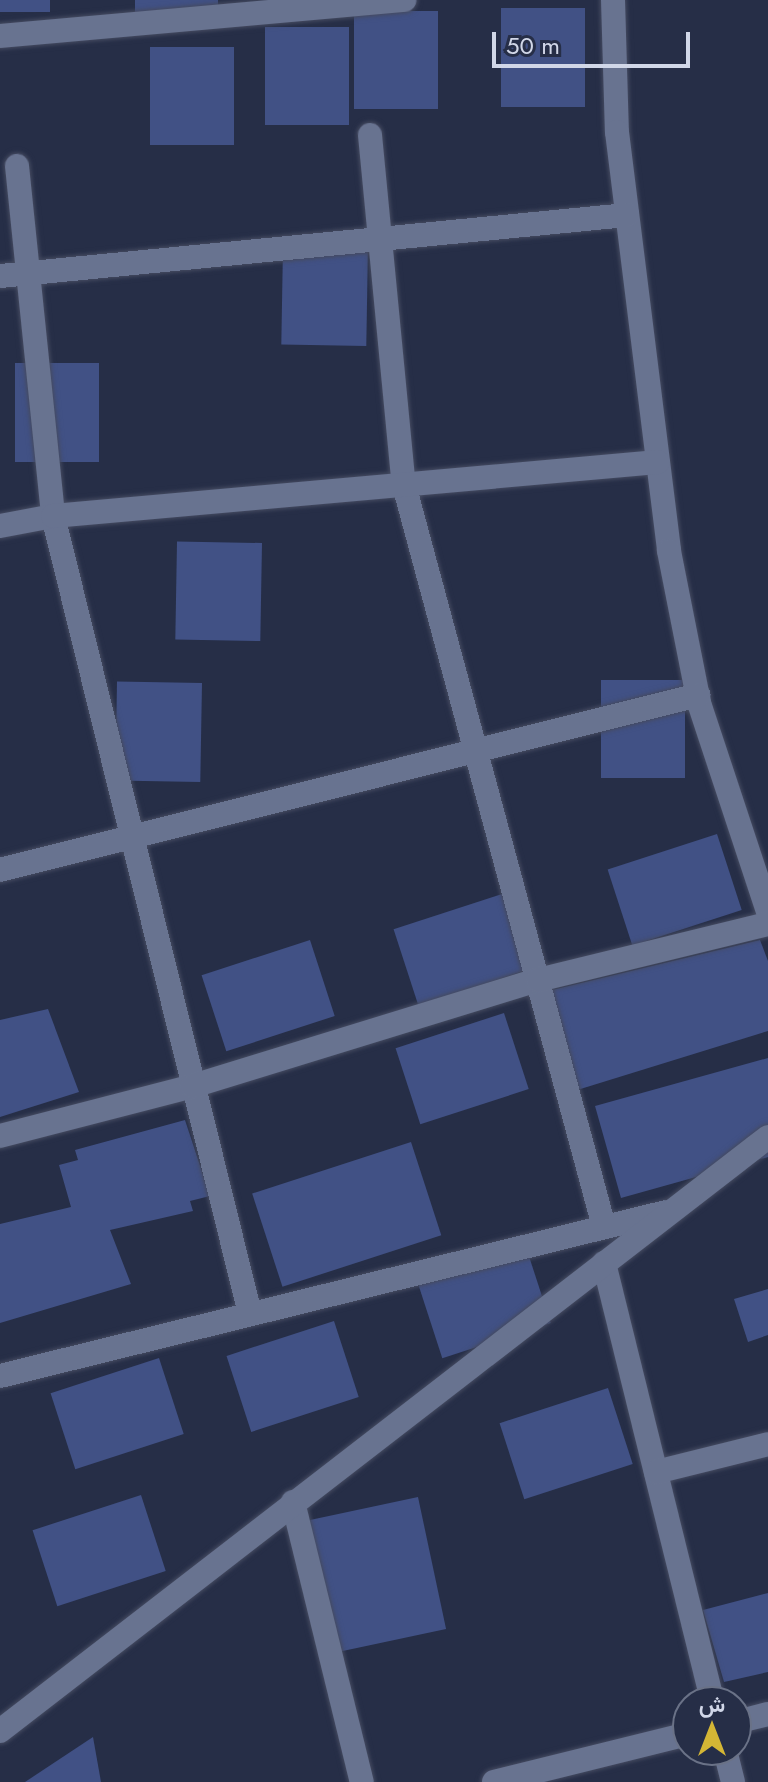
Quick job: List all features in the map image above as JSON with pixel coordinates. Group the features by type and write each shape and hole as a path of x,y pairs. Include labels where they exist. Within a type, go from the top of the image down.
{"street":[{"path":"0,36 249,7 404,0"},
{"path":"613,0 617,132 669,551 698,695 768,912"},
{"path":"370,135 404,485 604,1227"},
{"path":"17,166 53,516 250,1314"},
{"path":"0,276 627,215"},
{"path":"0,526 53,516 658,462"},
{"path":"0,870 131,834 698,695"},
{"path":"0,1136 193,1086 538,980 768,924"},
{"path":"0,1731 768,1137"},
{"path":"0,1376 677,1209"},
{"path":"604,1263 709,1686"},
{"path":"656,1472 768,1444"},
{"path":"293,1502 362,1782"},
{"path":"494,1782 672,1738"}],"building":[{"path":"0,0 50,0 50,12 0,12"},
{"path":"135,0 218,0 218,14 135,14"},
{"path":"501,8 585,8 585,107 501,107"},
{"path":"354,11 438,11 438,109 354,109"},
{"path":"265,27 349,27 349,125 265,125"},
{"path":"150,47 234,47 234,145 150,145"},
{"path":"283,246 368,247 366,346 281,345"},
{"path":"15,363 99,363 99,462 15,462"},
{"path":"177,542 262,543 260,641 175,640"},
{"path":"601,680 685,680 685,778 601,778"},
{"path":"117,682 202,683 200,782 115,781"},
{"path":"717,834 742,910 632,946 608,870"},
{"path":"502,894 527,970 418,1005 394,929"},
{"path":"310,940 335,1016 226,1051 202,975"},
{"path":"760,940 768,961 768,1031 574,1091 552,990"},
{"path":"48,1009 79,1092 0,1117 0,1020"},
{"path":"504,1013 529,1089 420,1124 396,1048"},
{"path":"768,1058 768,1157 621,1198 595,1106"},
{"path":"185,1120 210,1196 190,1201 193,1211 110,1230 131,1284 0,1323 0,1224 71,1207 59,1165 78,1160 75,1150"},
{"path":"411,1142 441,1235 282,1287 252,1194"},
{"path":"526,1247 551,1323 442,1358 418,1282"},
{"path":"768,1289 768,1335 748,1342 734,1299"},
{"path":"334,1321 359,1397 251,1432 227,1356"},
{"path":"159,1358 184,1434 75,1469 51,1393"},
{"path":"608,1388 633,1464 524,1499 500,1423"},
{"path":"141,1495 166,1571 57,1606 33,1530"},
{"path":"418,1497 446,1629 335,1653 306,1521"},
{"path":"768,1593 768,1672 724,1682 703,1610"},
{"path":"93,1737 101,1782 25,1782"}]}
